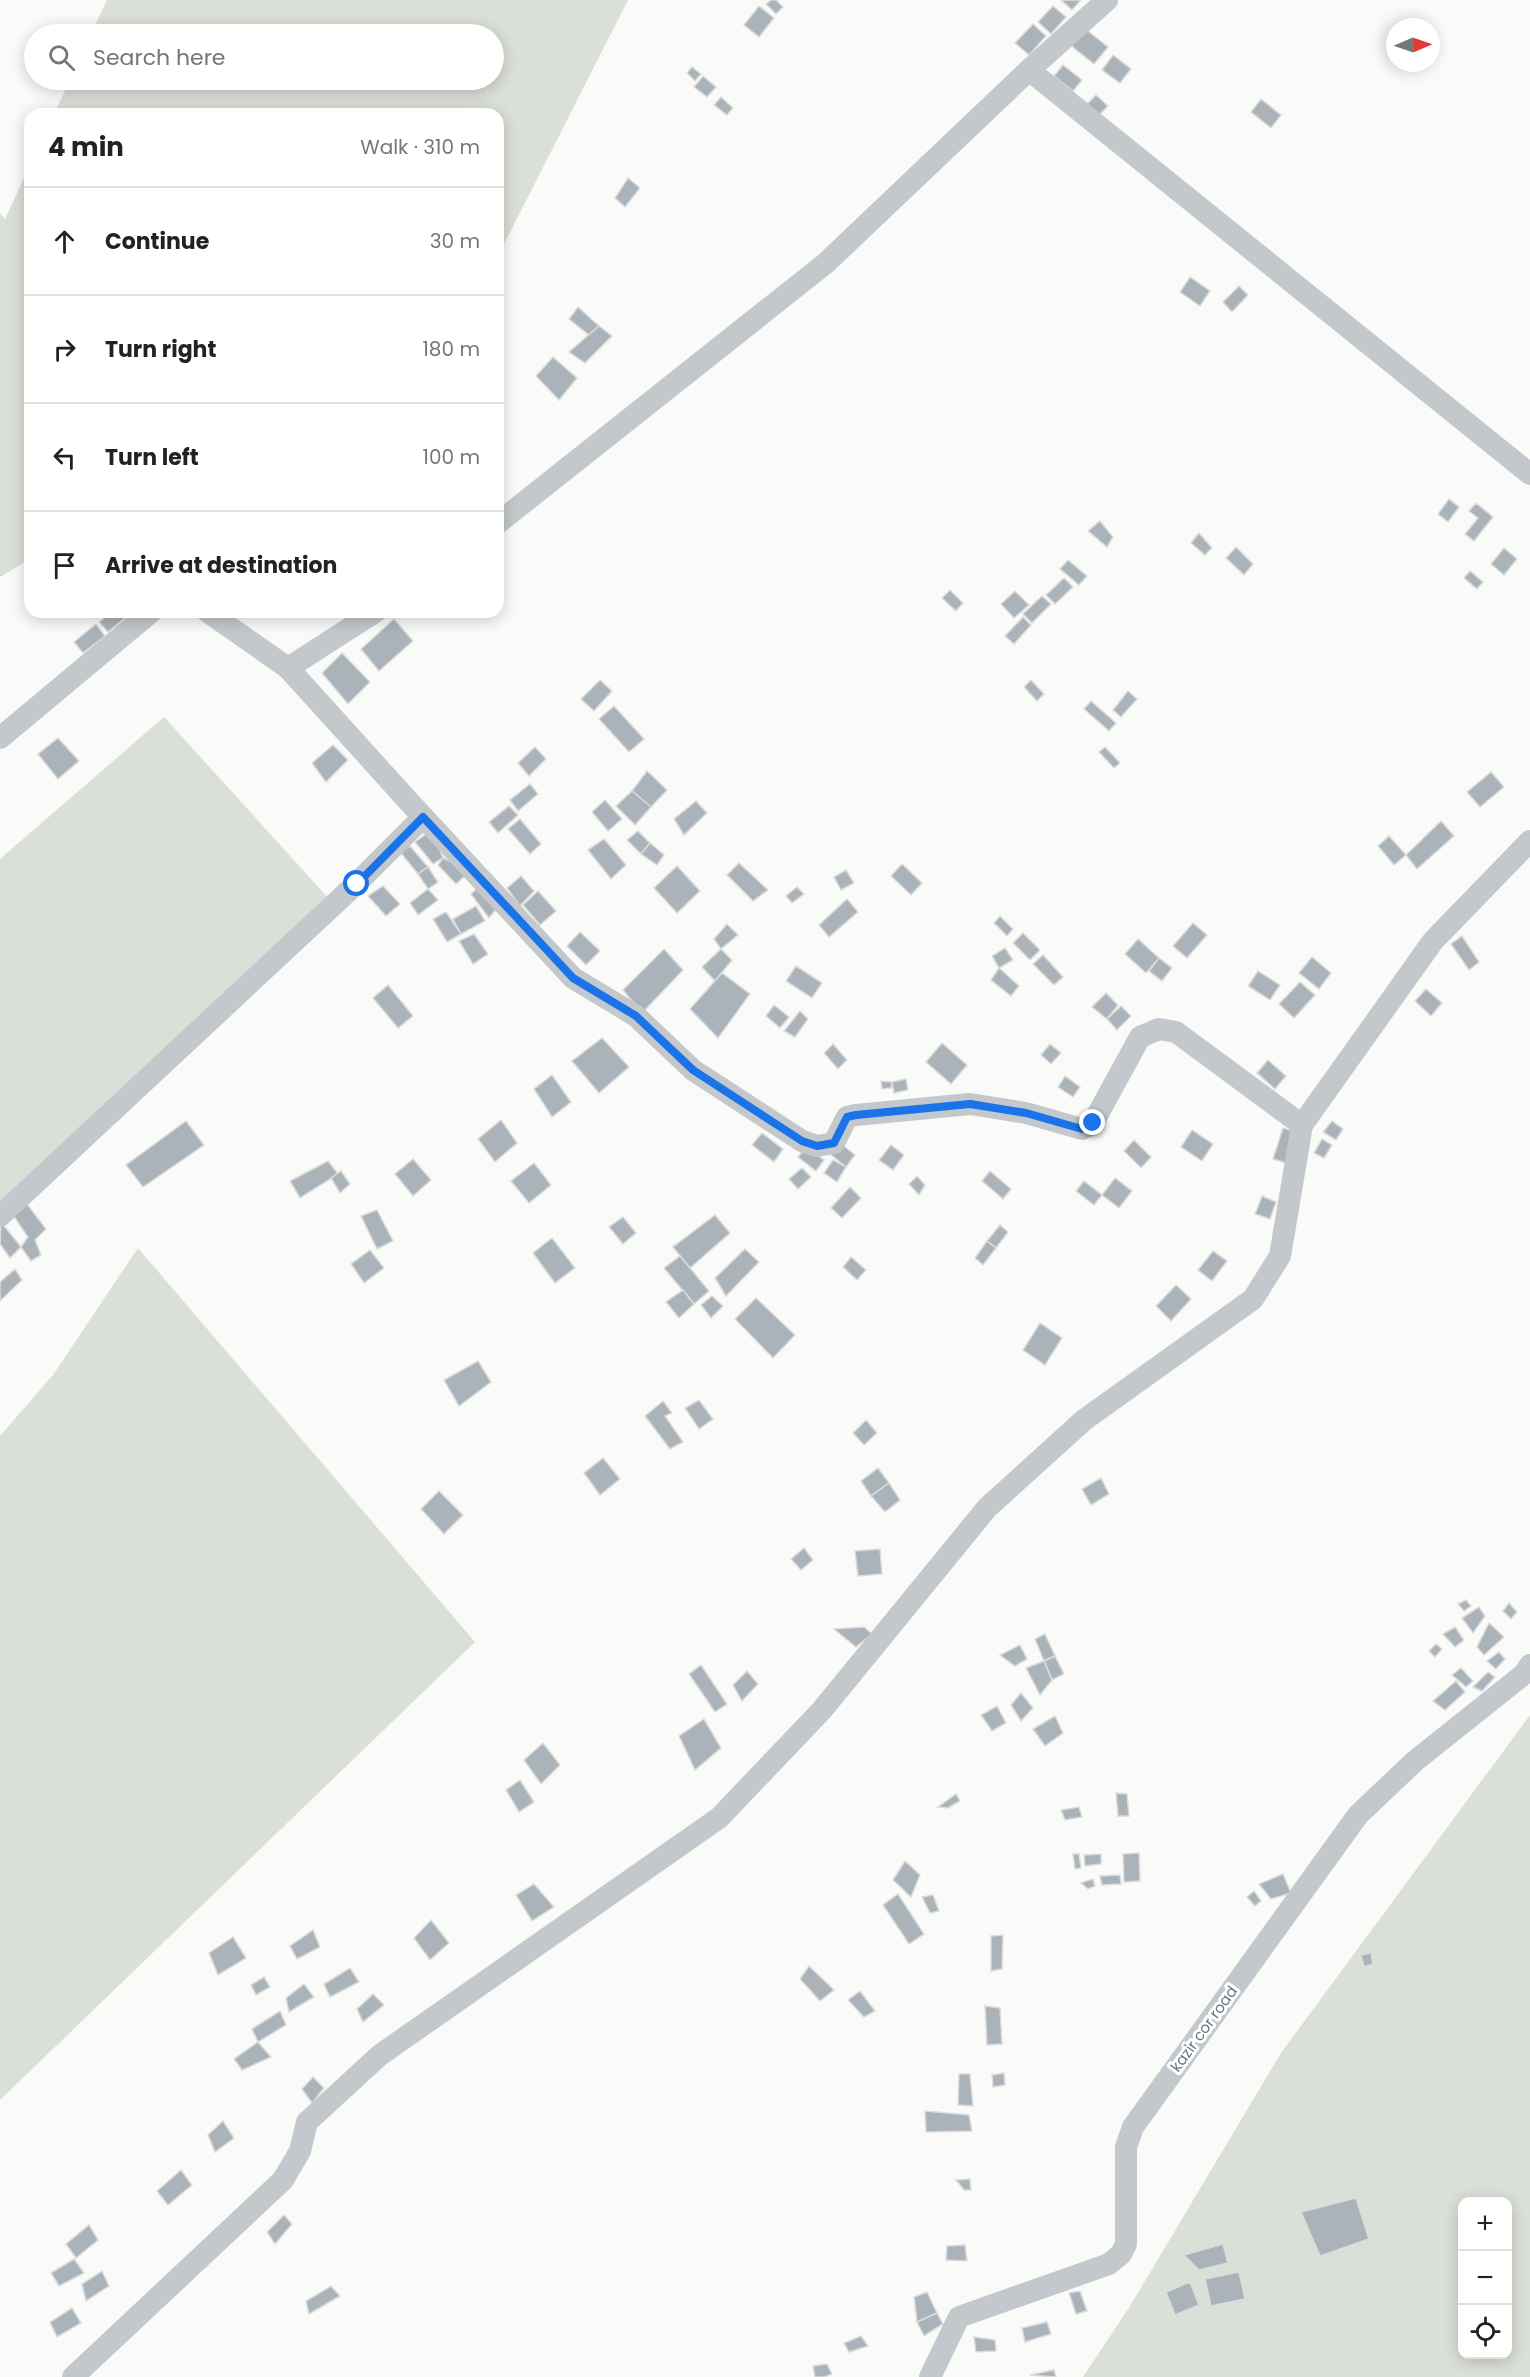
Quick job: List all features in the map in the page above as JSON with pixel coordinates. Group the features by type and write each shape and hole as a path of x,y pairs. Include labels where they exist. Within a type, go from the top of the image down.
{"street":[{"path":"504,518 826,263 1029,70 1107,0"},
{"path":"1029,70 1530,474"},
{"path":"0,738 144,618"},
{"path":"217,618 288,668 573,978 636,1016 693,1070 802,1141 817,1146 834,1143 847,1117 856,1115 970,1104 1026,1113 1082,1129 1093,1123 1140,1037 1159,1029 1176,1032 1302,1125"},
{"path":"288,668 366,618"},
{"path":"0,1216 357,884 423,817"},
{"path":"72,2377 283,2180 300,2151 307,2122 372,2063 471,1990 719,1818 822,1710 987,1508 1084,1420 1253,1299 1280,1256 1302,1125 1433,941 1530,841"},
{"name":"kazir cor road","path":"930,2377 959,2317 1108,2264 1121,2254 1126,2244 1126,2147 1133,2127 1358,1815 1415,1761 1524,1674 1530,1665"}],"shaded area":[{"path":"107,0 628,0 504,244 504,108 57,108 65,90 504,90 504,24 96,24"},
{"path":"24,178 24,563 0,577 0,213 5,219"},
{"path":"164,717 331,901 0,1209 0,859"},
{"path":"138,1248 475,1642 0,2100 0,1436 53,1375"},
{"path":"1530,1715 1530,2377 1083,2377 1130,2306 1281,2053"}],"building":[{"path":"771,0 776,0 783,7 776,14 766,4"},
{"path":"1061,0 1081,0 1072,10"},
{"path":"759,6 774,18 759,37 744,25"},
{"path":"1053,6 1066,17 1051,34 1038,22"},
{"path":"1033,24 1046,36 1029,55 1015,43"},
{"path":"1083,27 1108,47 1094,64 1069,44"},
{"path":"1113,55 1131,69 1120,83 1102,70"},
{"path":"1063,65 1082,80 1073,91 1054,76"},
{"path":"692,67 701,74 695,81 687,73"},
{"path":"703,76 716,87 707,97 694,87"},
{"path":"1096,95 1108,106 1096,118 1084,107"},
{"path":"721,97 733,108 727,115 714,105"},
{"path":"1261,99 1281,115 1271,128 1251,112"},
{"path":"628,178 640,188 625,207 615,198"},
{"path":"1190,277 1210,291 1200,306 1180,292"},
{"path":"1239,286 1248,295 1232,312 1223,302"},
{"path":"578,307 599,326 589,335 569,319"},
{"path":"599,326 612,336 585,363 569,352"},
{"path":"553,357 577,378 559,400 536,376"},
{"path":"1449,499 1459,507 1448,522 1438,514"},
{"path":"1476,503 1493,517 1474,541 1465,534 1478,518 1469,511"},
{"path":"1100,521 1113,537 1107,547 1088,531"},
{"path":"1199,533 1212,548 1205,555 1191,543"},
{"path":"1236,547 1253,564 1244,575 1226,558"},
{"path":"1504,548 1517,559 1504,575 1491,564"},
{"path":"1068,560 1087,576 1079,585 1060,569"},
{"path":"1470,571 1483,582 1477,589 1464,578"},
{"path":"1064,578 1073,587 1055,604 1046,595"},
{"path":"950,590 963,603 956,611 942,598"},
{"path":"1015,591 1029,605 1014,618 1001,604"},
{"path":"1042,596 1051,604 1032,623 1023,614"},
{"path":"1023,617 1031,625 1014,644 1005,636"},
{"path":"104,618 125,618 108,632 99,622"},
{"path":"394,619 413,641 379,671 361,649"},
{"path":"96,624 105,636 83,653 74,642"},
{"path":"342,653 370,682 348,704 322,673"},
{"path":"600,680 612,691 594,711 581,699"},
{"path":"1031,680 1044,694 1037,701 1024,687"},
{"path":"1128,691 1137,699 1121,717 1113,710"},
{"path":"1091,701 1116,723 1109,731 1084,709"},
{"path":"614,706 644,739 629,752 599,719"},
{"path":"58,738 79,761 58,779 38,754"},
{"path":"333,745 348,760 326,782 312,763"},
{"path":"535,747 546,759 529,776 518,763"},
{"path":"1105,747 1120,763 1114,768 1099,752"},
{"path":"647,771 667,790 651,807 632,791"},
{"path":"1491,772 1504,787 1480,807 1467,792"},
{"path":"530,784 538,794 518,811 510,800"},
{"path":"632,791 651,807 635,825 616,806"},
{"path":"605,800 622,819 608,831 592,812"},
{"path":"696,801 707,813 684,835 674,819"},
{"path":"509,806 518,815 498,833 489,822"},
{"path":"520,819 541,844 530,854 508,829"},
{"path":"1441,821 1454,836 1417,869 1406,855"},
{"path":"432,830 443,858 433,864 415,842"},
{"path":"638,831 650,843 641,854 627,840"},
{"path":"1389,836 1406,855 1394,865 1378,846"},
{"path":"604,839 626,865 611,879 588,850"},
{"path":"650,843 664,855 657,865 641,854"},
{"path":"410,846 428,867 418,874 400,852"},
{"path":"443,858 470,871 456,884 438,865"},
{"path":"739,863 768,890 753,901 727,875"},
{"path":"902,864 922,883 911,895 891,876"},
{"path":"677,866 700,891 677,913 654,888"},
{"path":"428,867 438,882 428,889 418,874"},
{"path":"846,870 854,883 841,890 834,877"},
{"path":"521,876 534,891 520,906 507,888"},
{"path":"482,884 500,904 489,918 471,894"},
{"path":"383,886 400,904 386,916 368,896"},
{"path":"797,887 804,894 792,903 786,896"},
{"path":"428,889 438,900 418,915 410,903"},
{"path":"538,891 556,911 540,925 523,905"},
{"path":"847,899 858,912 829,937 819,925"},
{"path":"476,906 485,921 461,934 453,919"},
{"path":"446,912 461,934 447,942 433,919"},
{"path":"1000,916 1013,929 1007,936 994,923"},
{"path":"1193,923 1207,935 1187,958 1173,946"},
{"path":"727,924 738,935 721,949 714,939"},
{"path":"580,932 600,951 586,965 567,946"},
{"path":"1023,933 1040,950 1030,960 1013,943"},
{"path":"474,934 488,954 473,964 459,941"},
{"path":"1462,936 1479,962 1469,970 1451,944"},
{"path":"1138,939 1159,958 1146,973 1125,954"},
{"path":"1005,948 1013,960 999,968 992,956"},
{"path":"664,949 683,970 642,1013 623,990"},
{"path":"721,949 732,960 715,981 702,967"},
{"path":"1043,955 1063,977 1054,985 1033,964"},
{"path":"1312,957 1331,973 1319,989 1299,973"},
{"path":"1159,958 1172,968 1162,981 1149,971"},
{"path":"796,966 822,983 812,998 786,981"},
{"path":"999,968 1019,986 1011,996 991,980"},
{"path":"1258,971 1280,985 1270,1000 1248,986"},
{"path":"722,973 750,994 718,1038 690,1009"},
{"path":"1300,982 1315,995 1294,1018 1279,1004"},
{"path":"388,985 413,1016 398,1028 373,998"},
{"path":"1426,989 1442,1003 1431,1016 1415,1001"},
{"path":"1106,993 1118,1005 1107,1019 1092,1007"},
{"path":"774,1005 789,1017 780,1028 766,1016"},
{"path":"1121,1006 1131,1016 1117,1030 1107,1019"},
{"path":"800,1011 808,1019 795,1037 784,1031"},
{"path":"602,1038 629,1067 599,1093 572,1061"},
{"path":"942,1043 967,1065 951,1084 926,1062"},
{"path":"833,1044 847,1060 838,1069 824,1053"},
{"path":"1050,1044 1061,1053 1051,1064 1041,1055"},
{"path":"1268,1060 1286,1076 1275,1089 1257,1073"},
{"path":"552,1075 571,1102 552,1117 534,1089"},
{"path":"1065,1076 1080,1087 1073,1097 1058,1087"},
{"path":"906,1079 908,1090 894,1093 892,1082"},
{"path":"881,1081 892,1082 891,1088 882,1089"},
{"path":"501,1120 517,1143 495,1162 478,1139"},
{"path":"186,1121 204,1145 143,1187 126,1165"},
{"path":"1332,1121 1343,1129 1336,1140 1323,1132"},
{"path":"1283,1128 1296,1132 1286,1163 1273,1159"},
{"path":"1192,1130 1213,1144 1202,1161 1181,1147"},
{"path":"762,1133 783,1149 774,1162 752,1145"},
{"path":"1322,1139 1332,1145 1324,1158 1314,1153"},
{"path":"1134,1140 1151,1157 1141,1168 1124,1151"},
{"path":"840,1143 855,1155 846,1167 830,1154"},
{"path":"891,1145 904,1155 893,1170 879,1160"},
{"path":"806,1147 824,1160 816,1171 798,1157"},
{"path":"413,1159 431,1180 413,1196 395,1174"},
{"path":"833,1160 846,1167 837,1182 824,1173"},
{"path":"328,1161 338,1174 300,1198 290,1181"},
{"path":"534,1163 551,1185 529,1203 511,1181"},
{"path":"802,1168 811,1177 798,1189 789,1179"},
{"path":"341,1171 350,1184 340,1193 331,1178"},
{"path":"990,1171 1011,1189 1003,1199 982,1181"},
{"path":"917,1176 925,1185 919,1195 909,1184"},
{"path":"1115,1178 1132,1191 1119,1208 1102,1195"},
{"path":"1084,1181 1102,1195 1094,1205 1076,1191"},
{"path":"850,1187 861,1198 842,1218 831,1208"},
{"path":"1262,1196 1276,1202 1270,1219 1255,1214"},
{"path":"26,1203 46,1229 35,1240 41,1255 31,1261 21,1247 28,1237 13,1215"},
{"path":"377,1210 393,1241 377,1249 361,1216"},
{"path":"715,1215 730,1233 690,1268 673,1247"},
{"path":"623,1217 636,1233 623,1244 609,1227"},
{"path":"1,1222 21,1247 10,1258 0,1244"},
{"path":"1000,1225 1008,1232 996,1248 987,1241"},
{"path":"552,1238 575,1268 555,1283 533,1253"},
{"path":"987,1241 996,1248 983,1265 975,1258"},
{"path":"745,1249 759,1262 726,1296 715,1278"},
{"path":"370,1250 384,1268 364,1283 351,1264"},
{"path":"1213,1251 1227,1261 1212,1281 1198,1270"},
{"path":"680,1256 709,1291 694,1304 664,1268"},
{"path":"851,1257 866,1270 857,1280 843,1267"},
{"path":"15,1269 22,1280 0,1301 0,1282"},
{"path":"1176,1285 1191,1299 1171,1321 1156,1306"},
{"path":"683,1290 694,1304 679,1318 666,1302"},
{"path":"712,1296 723,1306 711,1318 701,1305"},
{"path":"756,1298 795,1335 773,1358 735,1319"},
{"path":"1040,1323 1062,1338 1045,1365 1023,1350"},
{"path":"478,1361 491,1382 459,1406 444,1380"},
{"path":"699,1400 713,1419 699,1429 685,1408"},
{"path":"663,1401 672,1413 665,1416 683,1442 670,1449 645,1416"},
{"path":"866,1420 877,1433 864,1445 853,1433"},
{"path":"603,1458 620,1479 600,1495 584,1473"},
{"path":"878,1468 889,1483 871,1496 861,1481"},
{"path":"1101,1478 1109,1494 1091,1505 1082,1489"},
{"path":"889,1483 900,1500 885,1512 871,1496"},
{"path":"439,1491 463,1515 444,1534 421,1509"},
{"path":"804,1548 813,1560 801,1570 791,1559"},
{"path":"880,1549 882,1574 858,1576 855,1551"},
{"path":"1466,1600 1471,1606 1464,1611 1458,1604"},
{"path":"1509,1603 1517,1612 1511,1619 1503,1611"},
{"path":"1479,1607 1485,1616 1473,1633 1462,1618"},
{"path":"1489,1623 1504,1637 1484,1655 1477,1647"},
{"path":"864,1627 872,1634 856,1647 834,1629"},
{"path":"1455,1627 1464,1640 1455,1647 1443,1634"},
{"path":"1045,1634 1055,1656 1044,1661 1035,1639"},
{"path":"1436,1644 1442,1649 1435,1657 1429,1651"},
{"path":"1020,1645 1027,1659 1015,1666 1000,1655"},
{"path":"1499,1652 1505,1659 1496,1669 1487,1661"},
{"path":"1055,1656 1064,1674 1052,1680 1044,1661"},
{"path":"1044,1661 1052,1680 1040,1695 1026,1668"},
{"path":"701,1665 727,1704 715,1712 689,1674"},
{"path":"1461,1668 1473,1681 1466,1687 1452,1675"},
{"path":"747,1671 758,1684 742,1701 733,1685"},
{"path":"1488,1672 1495,1677 1482,1691 1473,1687"},
{"path":"1456,1681 1465,1692 1445,1710 1433,1701"},
{"path":"1021,1693 1033,1708 1021,1721 1011,1705"},
{"path":"997,1706 1006,1723 992,1731 981,1715"},
{"path":"1055,1716 1063,1733 1045,1746 1033,1729"},
{"path":"704,1719 721,1748 695,1770 679,1736"},
{"path":"543,1743 560,1765 541,1784 524,1760"},
{"path":"520,1780 534,1802 519,1812 506,1790"},
{"path":"1116,1793 1127,1794 1129,1816 1118,1816"},
{"path":"956,1794 960,1801 948,1808 938,1807"},
{"path":"1079,1807 1082,1817 1065,1820 1061,1810"},
{"path":"1139,1853 1140,1881 1124,1882 1123,1854"},
{"path":"1073,1854 1079,1854 1081,1868 1075,1869"},
{"path":"1101,1854 1101,1864 1085,1866 1084,1855"},
{"path":"905,1861 920,1875 911,1897 893,1880"},
{"path":"1283,1874 1291,1893 1271,1899 1259,1884"},
{"path":"1120,1875 1121,1884 1102,1885 1100,1876"},
{"path":"1093,1879 1095,1886 1088,1889 1081,1883"},
{"path":"534,1884 554,1907 532,1921 516,1895"},
{"path":"1254,1891 1261,1901 1255,1906 1247,1897"},
{"path":"898,1894 924,1934 909,1944 883,1905"},
{"path":"933,1895 939,1911 930,1913 922,1897"},
{"path":"431,1920 449,1943 430,1960 414,1938"},
{"path":"313,1930 320,1947 297,1959 290,1946"},
{"path":"1003,1935 1002,1969 991,1971 991,1936"},
{"path":"233,1937 246,1958 218,1975 209,1953"},
{"path":"1371,1953 1373,1964 1364,1967 1361,1955"},
{"path":"809,1966 834,1990 820,2001 800,1979"},
{"path":"350,1968 359,1982 330,1997 324,1984"},
{"path":"264,1977 270,1987 256,1995 251,1985"},
{"path":"304,1984 314,1997 289,2012 286,1998"},
{"path":"860,1991 875,2011 864,2017 848,2000"},
{"path":"373,1994 384,2005 363,2022 357,2009"},
{"path":"985,2006 1000,2008 1002,2044 987,2045"},
{"path":"280,2011 286,2025 258,2042 252,2029"},
{"path":"258,2042 271,2057 242,2070 234,2059"},
{"path":"1004,2073 1005,2085 993,2087 992,2075"},
{"path":"959,2074 970,2074 973,2106 958,2105"},
{"path":"313,2077 324,2088 312,2103 302,2089"},
{"path":"925,2111 969,2115 972,2131 926,2132"},
{"path":"223,2121 234,2138 215,2152 208,2135"},
{"path":"181,2170 192,2185 168,2205 157,2191"},
{"path":"970,2179 971,2190 964,2190 956,2180"},
{"path":"1356,2198 1369,2239 1320,2256 1301,2212"},
{"path":"284,2215 292,2224 275,2244 267,2232"},
{"path":"89,2225 98,2240 76,2258 66,2244"},
{"path":"1223,2244 1228,2263 1199,2270 1184,2255"},
{"path":"965,2245 967,2261 946,2260 947,2246"},
{"path":"74,2259 84,2273 59,2286 51,2273"},
{"path":"102,2271 109,2286 86,2301 82,2284"},
{"path":"1239,2272 1245,2299 1211,2306 1205,2279"},
{"path":"1190,2282 1199,2305 1175,2315 1166,2292"},
{"path":"331,2286 340,2296 309,2314 306,2301"},
{"path":"1080,2291 1087,2311 1076,2314 1069,2293"},
{"path":"927,2292 937,2313 917,2322 914,2297"},
{"path":"72,2308 81,2323 57,2337 50,2322"},
{"path":"937,2313 943,2324 924,2336 917,2322"},
{"path":"1047,2322 1051,2334 1025,2342 1022,2328"},
{"path":"861,2336 868,2346 849,2352 844,2343"},
{"path":"974,2337 995,2340 996,2351 976,2352"},
{"path":"827,2364 832,2374 815,2377 813,2366"},
{"path":"1054,2370 1056,2377 1030,2375"}],"route":[{"path":"357,884 423,817 573,978 636,1016 693,1070 802,1141 817,1146 834,1143 847,1117 970,1104 1026,1113 1082,1129 1093,1123"}]}
